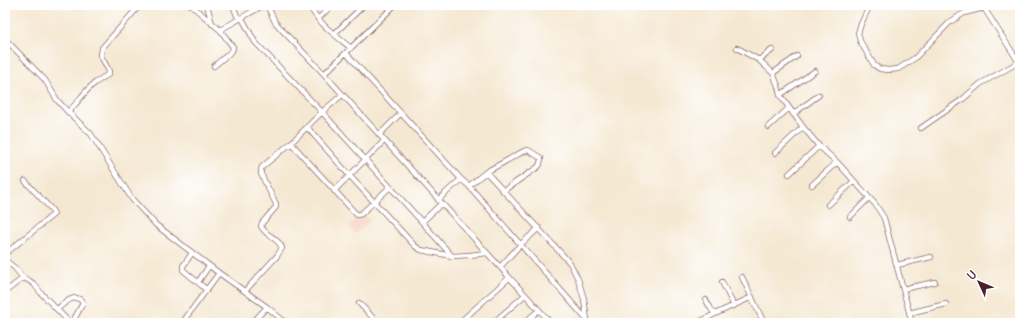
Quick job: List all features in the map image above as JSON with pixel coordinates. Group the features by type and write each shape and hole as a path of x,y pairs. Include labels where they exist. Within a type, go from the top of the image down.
{"street":[{"path":"68,112 95,83 109,74 109,71 101,56 102,48 140,5"},
{"path":"191,5 220,30 234,47 232,52 214,66"},
{"path":"207,5 212,24"},
{"path":"233,5 237,16 241,18 255,42 322,112 452,256"},
{"path":"220,30 264,5"},
{"path":"267,5 275,22 551,323"},
{"path":"309,5 318,19 350,48"},
{"path":"318,19 332,5"},
{"path":"334,34 364,5"},
{"path":"324,74 395,5"},
{"path":"870,5 858,33 860,41 874,65 880,69 888,70 898,69 915,58 950,22 964,13 989,5"},
{"path":"921,128 963,99 980,84 1019,63 983,7"},
{"path":"5,40 45,80 57,100 95,139 132,199 156,225 209,266 246,291 286,323"},
{"path":"737,48 760,60 773,73 780,95 793,114 819,146 837,162 875,204 884,218 912,323"},
{"path":"760,60 772,50"},
{"path":"346,53 469,186 587,321"},
{"path":"773,73 797,56"},
{"path":"780,95 814,71"},
{"path":"246,291 277,256 282,247 278,241 264,231 261,226 276,207 276,204 261,174 262,167 291,143 322,112 342,95"},
{"path":"793,114 819,95"},
{"path":"768,127 789,108"},
{"path":"379,135 401,113"},
{"path":"307,127 415,246 421,250 452,256 486,253"},
{"path":"775,153 804,127"},
{"path":"334,191 384,141"},
{"path":"291,143 357,215 361,214 390,187"},
{"path":"789,174 819,146"},
{"path":"469,186 486,172 524,151 528,150 541,158 538,167 503,192"},
{"path":"812,185 837,162"},
{"path":"486,172 570,263 575,272 584,298 587,321"},
{"path":"422,222 461,179"},
{"path":"5,254 54,214 25,181"},
{"path":"828,205 854,181"},
{"path":"850,217 869,198"},
{"path":"500,267 521,244 539,228"},
{"path":"192,253 182,269 207,290"},
{"path":"897,265 931,257"},
{"path":"5,260 15,268 23,278 34,284 42,294 57,309 71,323 83,303 78,298 72,298 57,309"},
{"path":"198,282 209,266"},
{"path":"182,323 219,273"},
{"path":"742,277 764,323"},
{"path":"5,292 23,278"},
{"path":"458,323 509,278"},
{"path":"722,282 734,306"},
{"path":"903,289 935,282"},
{"path":"493,323 525,295"},
{"path":"697,323 752,297"},
{"path":"706,300 715,314"},
{"path":"359,303 375,323"},
{"path":"909,313 946,304"},
{"path":"252,323 267,307"},
{"path":"524,323 539,310"}],"shaded area":[{"path":"363,213 370,221 355,234 348,226"}]}
